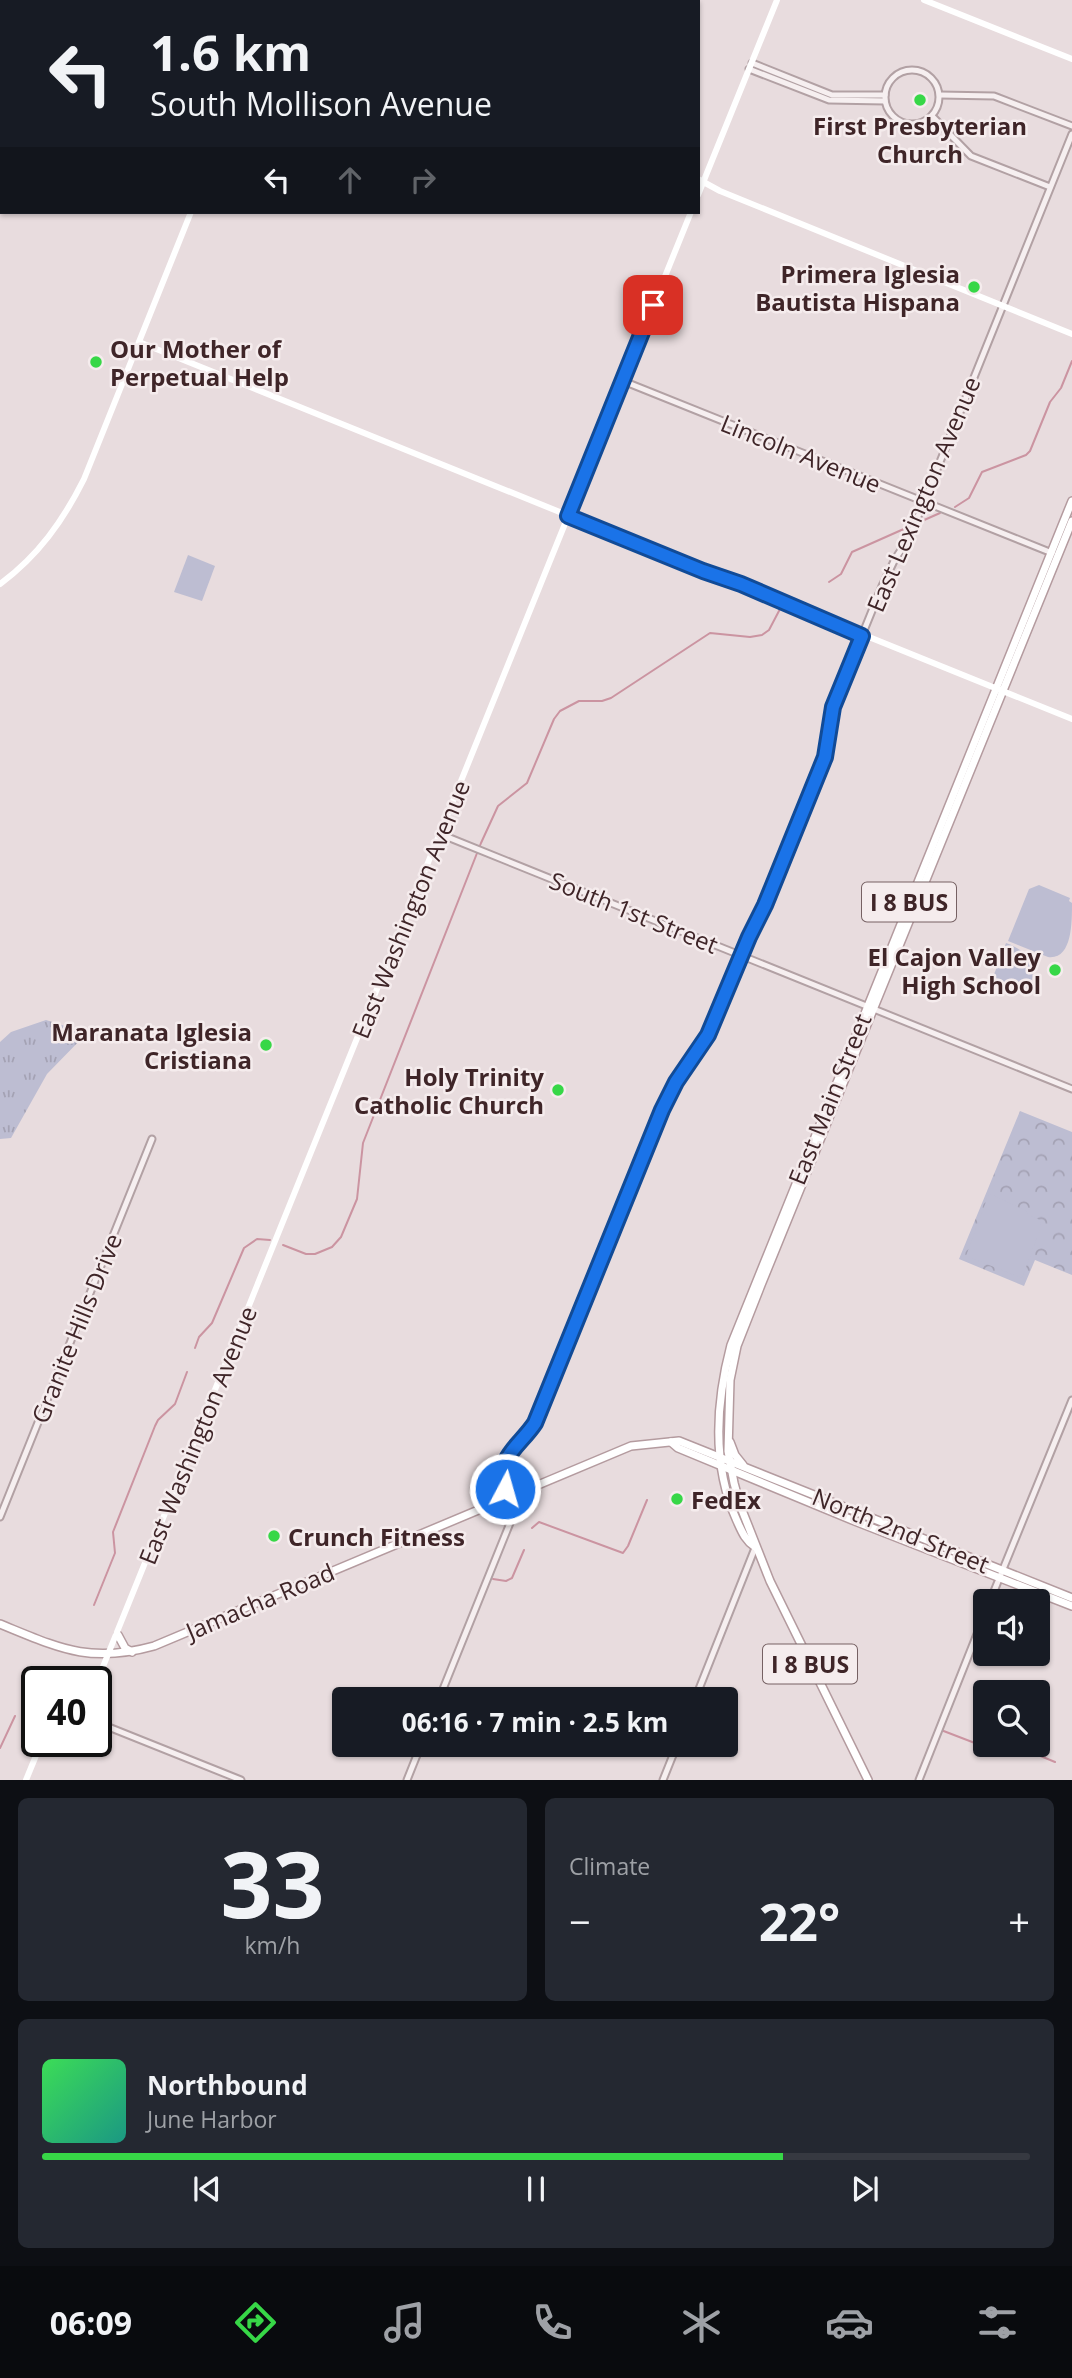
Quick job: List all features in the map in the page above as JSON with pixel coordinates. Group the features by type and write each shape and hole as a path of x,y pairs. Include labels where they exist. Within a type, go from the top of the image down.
{"main road":[{"path":"777,0 701,180 728,194 1072,334"},
{"path":"924,0 1072,59"},
{"path":"0,584 18,571 40,548 71,504 190,214"},
{"name":"East Washington Avenue","path":"104,1666 690,214"},
{"path":"139,342 1072,719"},
{"name":"East Main Street","path":"755,1548 746,1541 732,1508 721,1461 720,1405 727,1358 1000,690 1072,501"},
{"name":"East Main Street","path":"1054,554 1072,521"},
{"name":"East Main Street","path":"753,1297 730,1380 728,1435 734,1486 755,1548 868,1780"},
{"path":"728,1435 735,1455 746,1471 734,1486"},
{"name":"Jamacha Road","path":"0,1624 60,1648 84,1654 132,1652 154,1646 631,1446 649,1442 679,1441 707,1452 731,1469"},
{"name":"Jamacha Road","path":"671,1442 678,1448 721,1461 730,1461"},
{"path":"707,1452 720,1443"},
{"name":"North 2nd Street","path":"730,1461 820,1506 850,1510 941,1546 1072,1606"},
{"name":"North 2nd Street","path":"731,1469 746,1471 925,1549 1072,1598"},
{"path":"868,1526 878,1521"},
{"path":"925,1549 941,1546"},
{"path":"118,1635 125,1648 132,1652"},
{"path":"26,1780 35,1757"}],"street":[{"path":"750,66 829,100 885,98"},
{"path":"914,69 929,75 940,95 937,109 932,116 920,123 907,124 894,117 885,98 892,78 906,70 914,69"},
{"path":"940,95 995,96 1072,126"},
{"path":"932,116 971,156 1050,187"},
{"name":"East Lexington Avenue","path":"444,1687 508,1528 511,1510 502,1478 507,1456 535,1423 662,1110 676,1082 708,1035 765,905 825,757 833,707 882,586 907,541 1072,134"},
{"name":"Lincoln Avenue","path":"623,381 1054,554"},
{"name":"South 1st Street","path":"440,834 1072,1089"},
{"name":"Granite Hills Drive","path":"0,1517 152,1139"},
{"path":"995,1589 1072,1400"},
{"path":"700,1687 755,1548"},
{"path":"919,1780 973,1644"},
{"path":"112,1728 241,1780"},
{"path":"407,1780 416,1757"},
{"path":"663,1780 672,1757"}],"green space":[{"path":"188,555 215,566 202,601 174,592"},
{"path":"1039,885 1070,898 1072,903 1069,939 1062,953 1056,956 1048,957 1008,941 1029,889"},
{"path":"1006,943 1022,951 1030,962 1032,976 1028,993 993,977"},
{"path":"46,1020 87,1033 47,1074 11,1138 0,1139 0,1042 11,1032"},
{"path":"1020,1111 1072,1132 1072,1275 1035,1260 1024,1286 959,1259"},
{"path":"991,1194 1040,1220 1041,1227 1022,1278 966,1256"}],"waterway":[{"path":"955,507 969,498 982,472 1030,451 1050,402 1061,388 1072,361"},
{"path":"922,521 940,513"},
{"path":"829,582 841,574 852,552 906,528"},
{"path":"283,1245 306,1254 315,1254 332,1247 341,1237 357,1199 363,1143 481,843 498,806 527,783 554,719 560,711 579,701 602,701 611,698 710,633 750,637 762,635 769,630 780,609"},
{"path":"195,1348 199,1337 212,1323 244,1248 257,1239 270,1240"},
{"path":"94,1605 115,1553 113,1532 155,1426 175,1404 187,1372"},
{"path":"532,1528 539,1522 623,1553 647,1500"},
{"path":"493,1579 506,1581 512,1578 524,1550"},
{"path":"0,1748 15,1716"},
{"path":"941,1730 973,1742"},
{"path":"1043,1757 1055,1762"}],"place":[{"name":"First Presbyterian Church","path":"920,100"},
{"name":"Primera Iglesia Bautista Hispana","path":"974,287"},
{"name":"Our Mother of Perpetual Help","path":"96,362"},
{"name":"El Cajon Valley High School","path":"1055,970"},
{"name":"Maranata Iglesia Cristiana","path":"266,1045"},
{"name":"Holy Trinity Catholic Church","path":"558,1090"},
{"name":"FedEx","path":"677,1499"},
{"name":"Crunch Fitness","path":"274,1536"}],"route":[{"path":"505,1489 502,1470 507,1456 535,1423 662,1110 676,1082 702,1047 765,905 825,757 833,707 862,636 715,573 703,571 568,516 653,305"}]}
